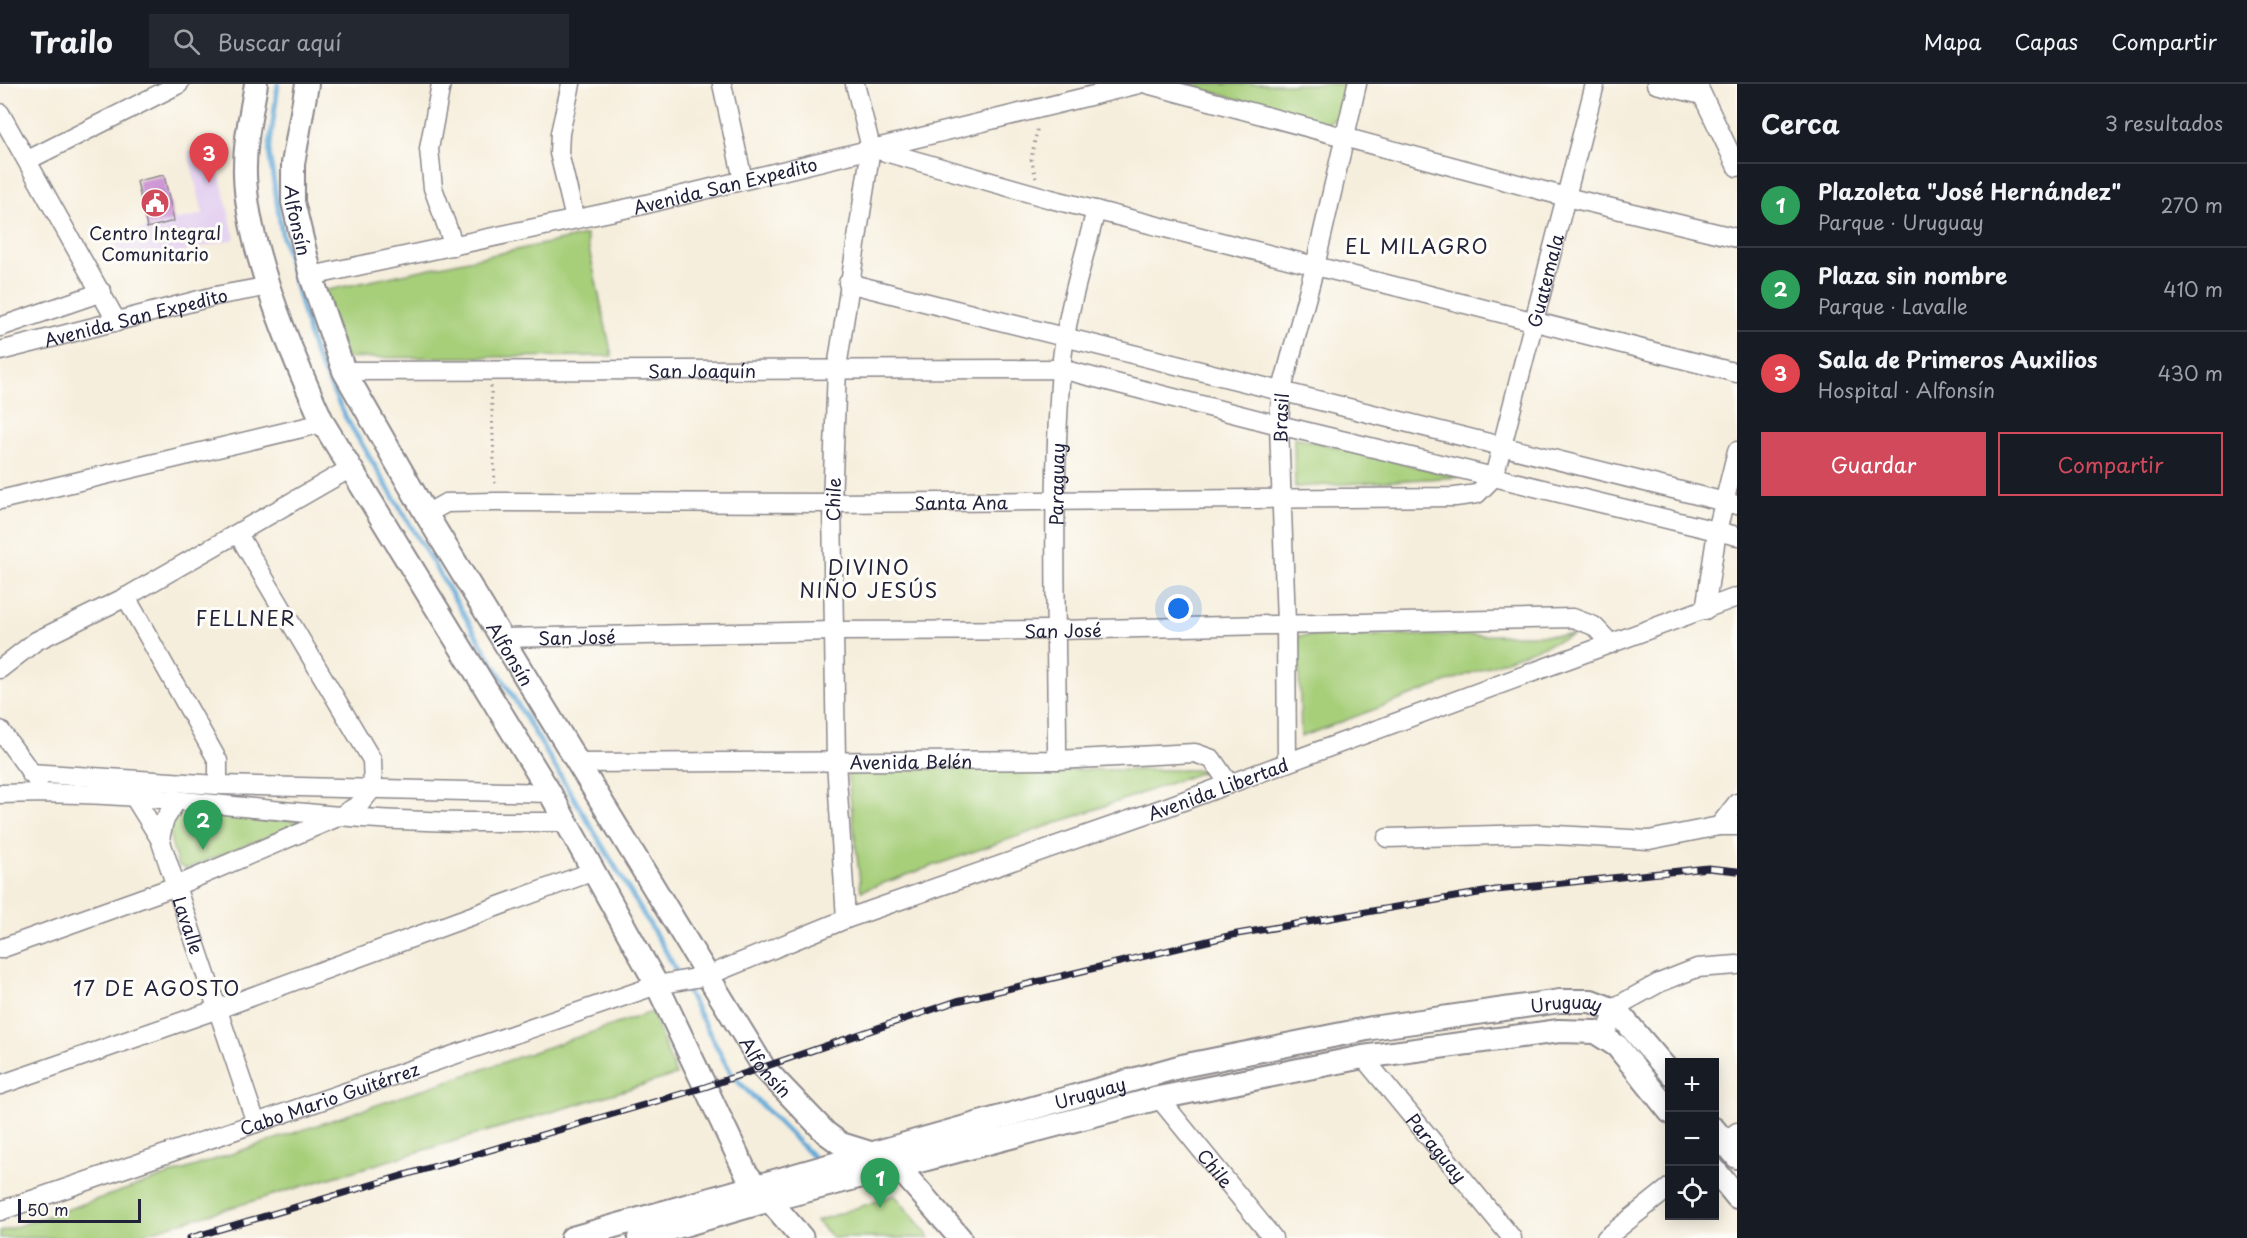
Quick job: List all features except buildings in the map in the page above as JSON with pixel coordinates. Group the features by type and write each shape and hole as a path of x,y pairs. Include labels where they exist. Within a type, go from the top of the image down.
{"street":[{"path":"28,160 179,84"},
{"path":"256,84 247,138 245,175 249,214 270,286 298,367 323,423 550,793 594,871 665,984 735,1153 762,1194 802,1238"},
{"name":"Alfonsín","path":"307,84 292,164 293,202 311,276 344,371 426,514 579,763 702,978 753,1053 782,1089 826,1133 841,1144 870,1153 899,1168"},
{"path":"441,84 429,149 433,188 454,246"},
{"path":"571,84 560,133 559,153 575,219"},
{"path":"722,84 743,180"},
{"name":"Chile","path":"846,919 836,761 832,503 837,368 848,283 871,148 855,84"},
{"name":"Avenida San Expedito","path":"311,276 575,219 1139,84"},
{"path":"1147,84 1566,197 1737,238"},
{"name":"Brasil","path":"1287,762 1286,623 1279,425 1281,393 1315,266 1357,84"},
{"name":"Guatemala","path":"1494,477 1594,84"},
{"path":"1656,84 1699,90 1737,167"},
{"path":"0,113 117,322"},
{"path":"871,148 1051,199 1737,373"},
{"name":"Paraguay","path":"1057,760 1057,501 1061,369 1065,336 1096,210"},
{"path":"848,283 1065,336 1281,393 1730,503"},
{"name":"Avenida San Expedito","path":"0,351 215,296 270,286"},
{"path":"0,327 102,292"},
{"name":"San Joaquín","path":"344,371 1061,369 1279,425 1737,536"},
{"path":"0,500 323,423"},
{"path":"1706,610 1716,531 1730,503 1737,451"},
{"path":"0,669 36,641 126,597 351,468"},
{"name":"Santa Ana","path":"426,514 446,503 495,502 832,503 1455,497 1477,494 1494,477"},
{"path":"0,949 176,886 340,816 360,804 374,788 372,760 238,534"},
{"path":"126,597 218,760 219,785"},
{"name":"Avenida Libertad","path":"702,978 846,919 1229,784 1737,597"},
{"name":"San José","path":"502,638 834,631 1057,630 1573,618 1594,626 1611,644"},
{"path":"0,730 30,773 47,792"},
{"name":"Avenida Belén","path":"579,763 1057,760 1195,753 1212,759 1229,784"},
{"path":"30,773 219,785 550,793"},
{"path":"0,794 47,792 134,797 340,816 434,822 566,822"},
{"name":"Lavalle","path":"134,797 160,839 256,1123"},
{"path":"160,839 164,821 177,800"},
{"path":"1387,838 1537,834 1649,840 1728,826 1737,803"},
{"path":"0,1085 218,1009 594,871"},
{"name":"Uruguay","path":"572,1238 762,1194 899,1168 1160,1098 1363,1057 1559,1031 1595,1032 1604,1036 1620,1005 1659,983 1697,968 1736,966"},
{"name":"Cabo Mario Guitérrez","path":"0,1211 665,984 702,978"},
{"name":"Uruguay","path":"639,1238 870,1153 1182,1066 1372,1028 1560,1001 1591,1001 1617,1011"},
{"path":"1617,1011 1665,1066"},
{"path":"1604,1036 1617,1046 1665,1106"},
{"name":"Paraguay","path":"1363,1057 1512,1238"},
{"name":"Chile","path":"1160,1098 1273,1238"},
{"path":"899,1168 960,1238"},
{"path":"1719,1175 1737,1197"},
{"path":"1606,1238 1665,1191"}],"path":[{"path":"1045,108 1031,159 1036,178 1051,199"},
{"path":"491,372 495,502"}],"shaded area":[{"path":"213,146 235,239 120,267 112,236 203,214 188,152"}],"green space":[{"path":"1184,84 1344,84 1339,117 1326,124"},
{"path":"586,235 612,356 346,358 323,291"},
{"path":"1294,437 1459,477 1295,487"},
{"path":"1573,635 1301,737 1298,636"},
{"path":"847,769 1208,770 861,891"},
{"path":"182,809 304,822 186,869 178,865 170,836 172,821"},
{"path":"652,1012 676,1075 129,1238 0,1238 0,1232"},
{"path":"895,1195 930,1238 833,1238 816,1221"}],"waterway":[{"path":"278,84 269,152 282,234 314,352 346,418 665,950 732,1075 814,1158"}],"railway":[{"path":"190,1238 705,1087 957,1001 1237,934 1496,890 1708,868 1737,871"}],"place":[{"name":"Sala de Primeros Auxilios","path":"209,183"},
{"name":"Centro Integral Comunitario","path":"155,203"},
{"name":"Plaza sin nombre","path":"203,850"},
{"name":"Plazoleta \"José Hernández\"","path":"880,1208"}],"district":[{"name":"EL MILAGRO","path":"1417,246"},
{"name":"DIVINO NIÑO JESÚS","path":"869,578"},
{"name":"FELLNER","path":"246,618"},
{"name":"17 DE AGOSTO","path":"157,988"}]}
